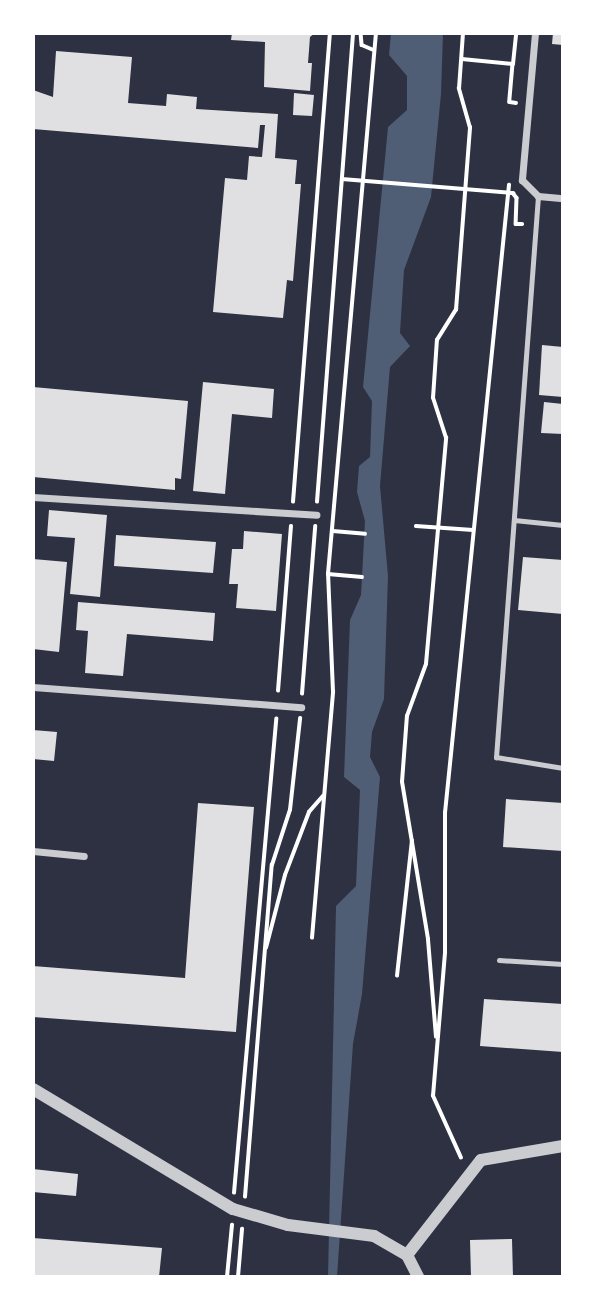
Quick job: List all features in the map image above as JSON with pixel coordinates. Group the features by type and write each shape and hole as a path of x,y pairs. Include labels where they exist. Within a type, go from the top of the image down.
{"street":[{"path":"535,33 522,180 538,196 563,198"},
{"path":"33,497 316,515"},
{"path":"33,687 301,707"},
{"path":"33,851 84,856"},
{"path":"33,1089 244,1213 374,1236 407,1255 418,1277"},
{"path":"407,1255 467,1173 491,1155 563,1146"}],"lane":[{"path":"538,196 496,757 563,768"},
{"path":"514,520 563,525"},
{"path":"499,960 563,964"}],"path":[{"path":"227,1277 244,1213 277,705 330,33"},
{"path":"238,1277 272,865 290,810 301,707 353,33"},
{"path":"361,33 362,45 374,50"},
{"path":"312,938 333,692 328,574 376,33"},
{"path":"437,1049 428,939 402,782 407,716 426,664 446,438 433,398 437,340 456,310 470,128 459,89 463,33"},
{"path":"516,33 510,102 518,103"},
{"path":"516,116 523,33"},
{"path":"461,59 513,64"},
{"path":"342,179 510,193 517,198 516,223 535,226"},
{"path":"467,1173 433,1096 444,952 445,813 510,193 509,180"},
{"path":"416,526 473,530"},
{"path":"333,531 365,534"},
{"path":"328,574 362,577"},
{"path":"264,954 285,875 309,812 324,795"},
{"path":"397,976 412,835"}],"water":[{"path":"391,33 443,33 441,94 431,197 404,270 400,333 410,346 390,367 380,486 388,576 384,699 372,732 370,757 380,777 362,994 353,1044 337,1277 328,1277 336,906 356,886 360,790 344,777 350,620 361,595 365,521 357,492 359,466 370,457 372,401 363,387 388,127 407,110 407,76 389,55"}],"building":[{"path":"232,33 315,33 310,37 310,91 264,87 265,42 231,40"},
{"path":"553,33 563,33 563,45 552,44"},
{"path":"56,51 132,57 128,103 166,106 167,94 197,97 196,109 278,114 275,158 297,160 295,184 301,184 293,281 287,280 283,318 213,312 225,178 247,180 249,156 262,157 265,125 260,125 258,148 33,129 33,90 53,97"},
{"path":"294,93 314,95 312,116 293,115"},
{"path":"542,345 563,347 563,397 539,395"},
{"path":"203,382 274,389 272,418 232,414 225,494 193,491"},
{"path":"33,387 188,401 181,479 175,478 175,490 33,477"},
{"path":"544,402 563,404 563,434 541,433"},
{"path":"49,510 107,515 100,597 70,594 75,538 47,536"},
{"path":"244,531 282,534 276,611 236,608 238,584 229,584 232,549 243,549"},
{"path":"116,535 216,542 213,573 114,566"},
{"path":"523,557 563,560 563,614 518,610"},
{"path":"33,559 67,562 59,652 33,649"},
{"path":"78,602 215,613 213,641 127,634 123,676 85,673 88,631 76,630"},
{"path":"33,730 57,732 54,761 33,759"},
{"path":"506,799 563,803 563,851 503,847"},
{"path":"198,803 254,807 236,1032 33,1017 33,966 185,978"},
{"path":"484,999 563,1004 563,1052 480,1046"},
{"path":"33,1169 78,1174 76,1196 33,1192"},
{"path":"33,1238 162,1248 159,1277 33,1277"},
{"path":"512,1239 513,1277 471,1277 470,1240"}]}
